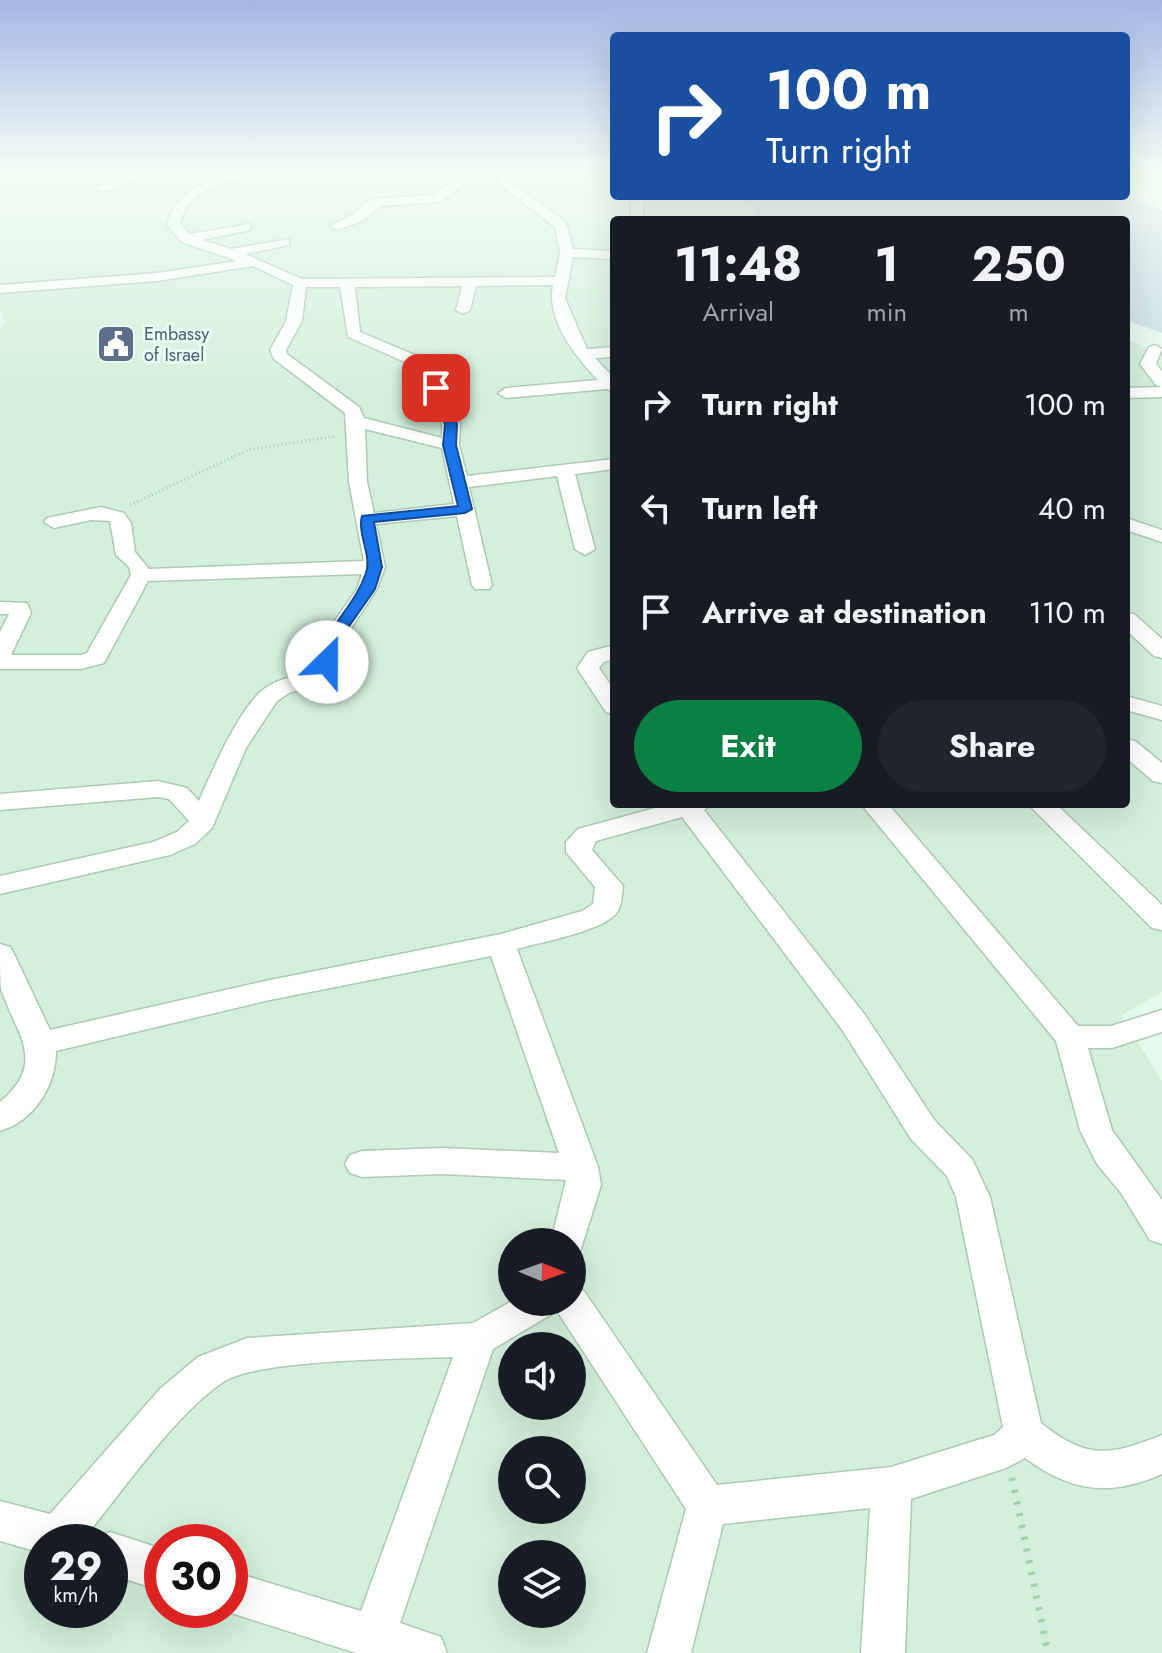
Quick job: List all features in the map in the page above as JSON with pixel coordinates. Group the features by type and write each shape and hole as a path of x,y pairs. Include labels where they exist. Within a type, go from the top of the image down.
{"street":[{"path":"200,244 255,262 300,283 561,281"},
{"path":"225,254 273,244"},
{"path":"565,244 567,253 561,281 560,308 582,354 610,384"},
{"path":"567,253 610,255"},
{"path":"0,289 146,279 255,262"},
{"path":"463,310 470,281"},
{"path":"347,282 353,334 422,364 445,405 451,424 450,445 482,585"},
{"path":"0,885 161,849 186,838 203,822 234,748 269,696 281,688 321,676 331,642 367,589 375,567 358,482 353,411 280,356 278,350 289,333 298,308 300,283"},
{"path":"1155,350 1148,364 1162,382"},
{"path":"582,354 610,352"},
{"path":"506,393 610,385"},
{"path":"1130,393 1162,392"},
{"path":"356,427 450,445"},
{"path":"459,483 610,465"},
{"path":"565,471 585,549"},
{"path":"367,519 465,509"},
{"path":"0,662 81,662 96,658 141,575 138,565 126,555 121,520 113,513 54,522"},
{"path":"1130,525 1160,532"},
{"path":"141,575 375,567"},
{"path":"0,608 19,608 20,613 0,655"},
{"path":"1130,623 1162,651"},
{"path":"610,653 596,657 588,668 610,701"},
{"path":"1130,704 1162,713"},
{"path":"1130,749 1162,776"},
{"path":"0,802 158,789 178,793 203,822"},
{"path":"41,1043 265,991 501,944 592,918 606,908 609,886 579,852 579,842 587,835 681,808"},
{"path":"693,808 854,1023 923,1130 960,1168 973,1197 1015,1442"},
{"path":"877,808 1070,1037 1096,1130 1109,1155 1133,1183 1162,1230"},
{"path":"1045,808 1162,921"},
{"path":"501,944 581,1167 584,1185 572,1228"},
{"path":"0,1119 23,1104 42,1068 41,1043 3,969"},
{"path":"1070,1037 1112,1037 1162,1021"},
{"path":"362,1164 442,1161 581,1167"},
{"path":"80,1524 174,1401 211,1369 247,1355 285,1350 478,1339 518,1316"},
{"path":"580,1316 707,1506 669,1653"},
{"path":"373,1639 478,1339"},
{"path":"707,1506 891,1486 1015,1442 1101,1472 1137,1467 1162,1454"},
{"path":"883,1653 891,1486"},
{"path":"0,1521 24,1527"},
{"path":"248,1598 425,1653"}],"path":[{"path":"113,513 248,450 356,427"},
{"path":"1015,1442 1048,1653"}],"shaded area":[{"path":"0,244 610,244 610,808 1130,808 1130,340 1162,350 1162,992 1121,1015 1162,1081 1162,1653 0,1653 0,332 5,321 0,310"},
{"path":"1130,244 1162,244 1162,333 1130,321"}],"place":[{"name":"Embassy of Israel","path":"116,344"}],"route":[{"path":"327,662 331,642 367,589 375,567 367,519 465,509 450,445 451,424 436,388"}]}
